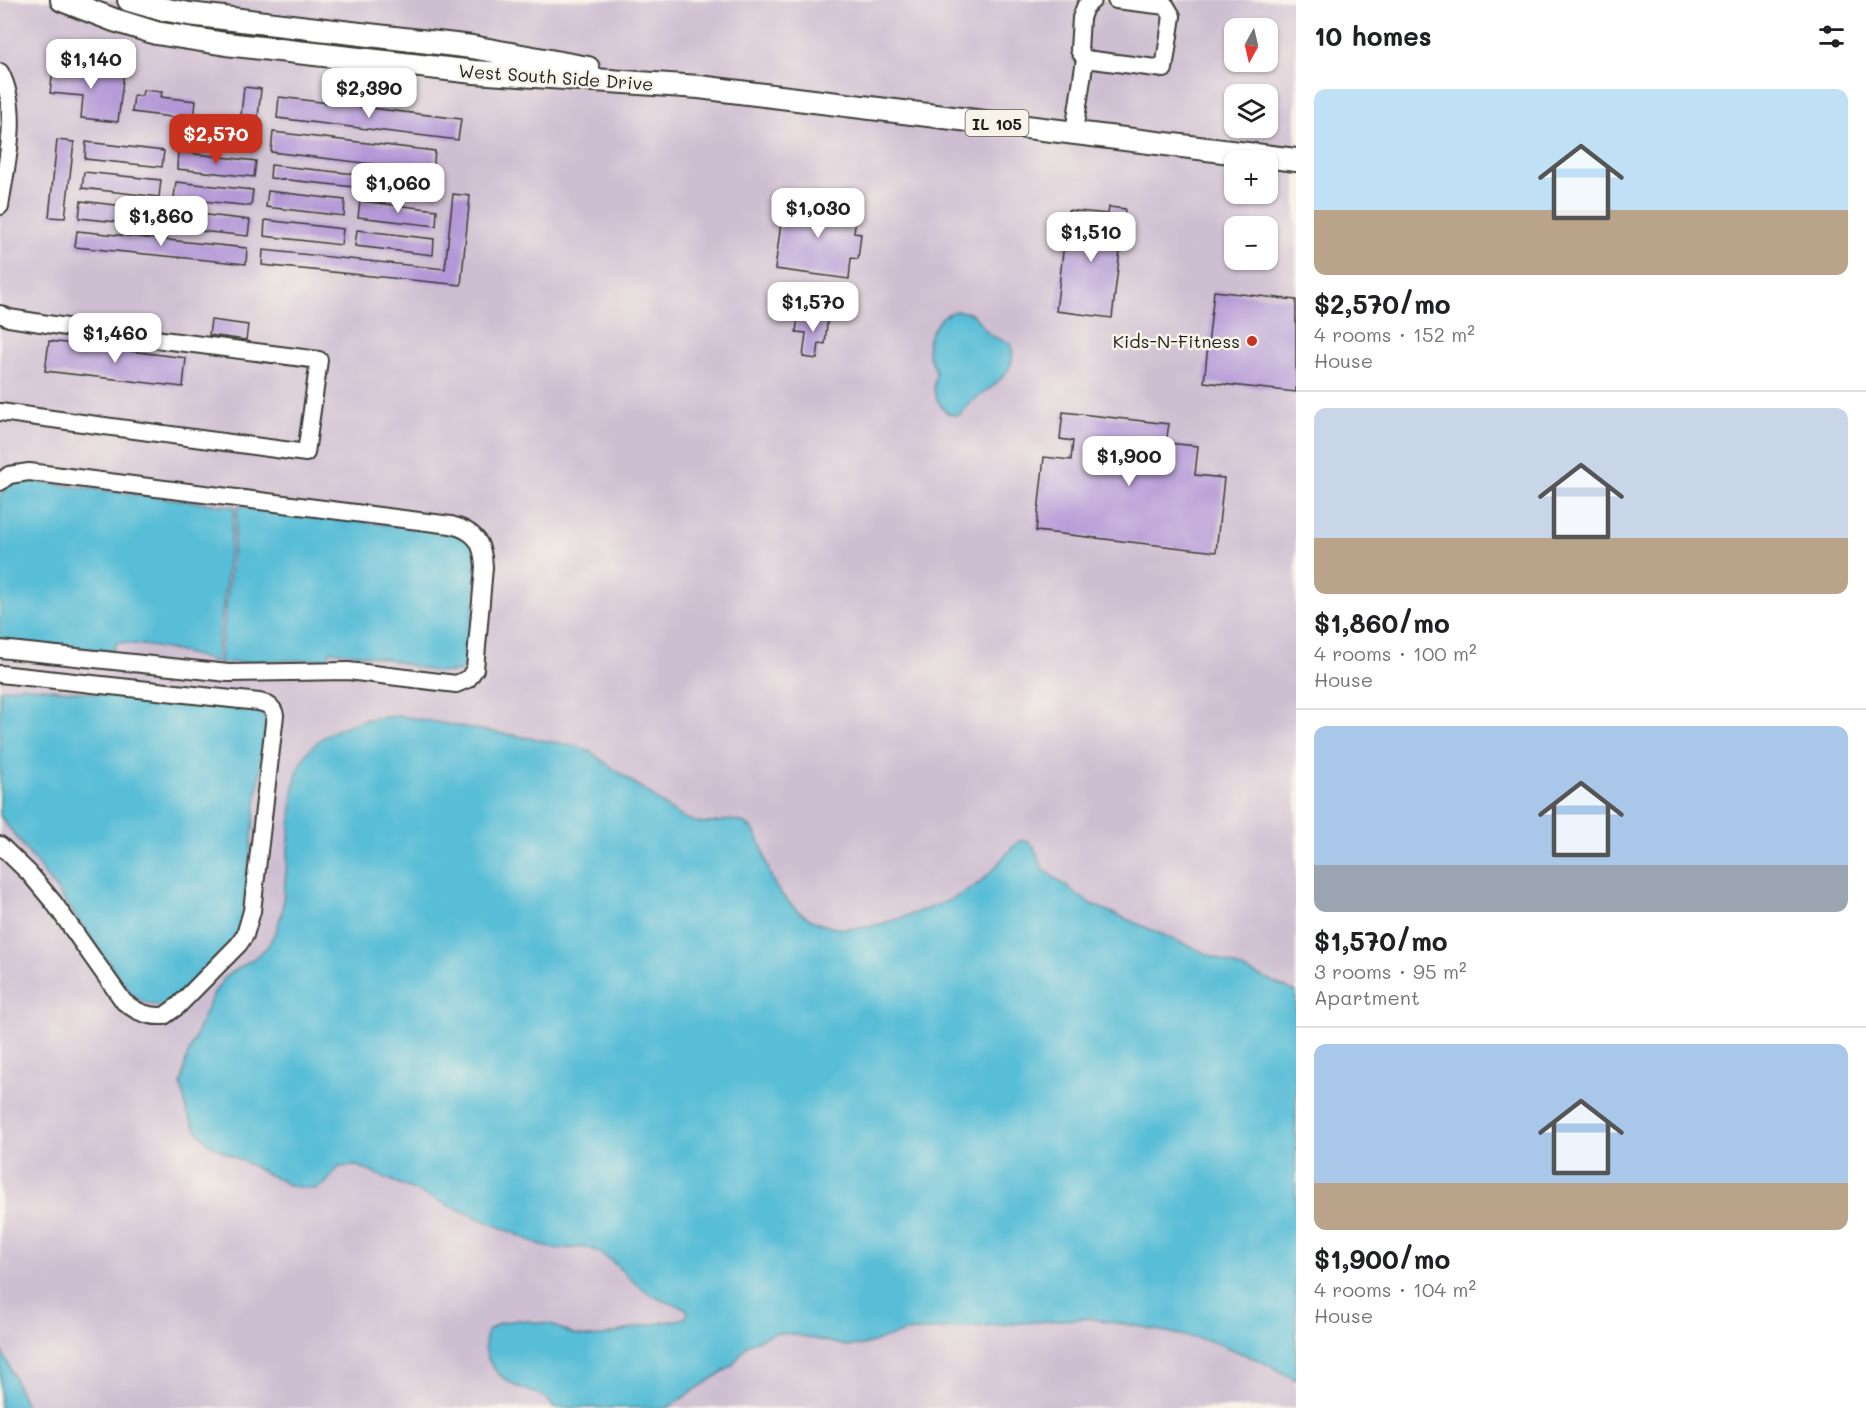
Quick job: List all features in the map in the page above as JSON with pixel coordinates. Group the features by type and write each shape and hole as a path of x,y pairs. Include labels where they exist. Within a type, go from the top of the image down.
{"main road":[{"name":"West South Side Drive","path":"62,0 156,33 226,44 474,72 699,87 1296,160"},
{"name":"West South Side Drive","path":"129,0 189,14 472,47 699,87"}],"street":[{"path":"1074,132 1085,59 1079,50 1081,18 1085,7 1093,0"},
{"path":"1085,59 1164,69 1172,16 1166,6 1116,0"},
{"path":"0,72 7,85 11,118 0,206"},
{"path":"0,314 9,318 92,331 319,360 306,453 0,412"},
{"path":"0,482 9,475 29,472 451,525 462,528 477,538 484,555 475,669 468,679 456,684 348,671 218,672 0,649"},
{"path":"0,674 259,702 271,707 275,715 252,911 247,930 239,944 178,1006 164,1016 144,1014 124,1002 54,903 29,873 0,844"}],"shaded area":[{"path":"0,0 1296,0 1296,1408 27,1408 0,1346"}],"water":[{"path":"957,311 974,315 990,335 1011,344 1013,356 1005,375 970,403 962,413 953,415 944,410 936,396 934,386 936,373 929,356 928,342 930,334 939,321 944,316"},
{"path":"29,481 235,507 216,662 130,643 117,642 113,651 11,643 0,640 0,495 13,484"},
{"path":"238,506 454,533 467,540 473,546 475,556 476,585 467,660 461,671 433,671 380,658 330,651 328,659 219,663"},
{"path":"21,686 248,709 263,714 266,721 242,921 229,944 169,1004 158,1006 148,1004 130,992 57,890 0,816 0,690"},
{"path":"400,716 576,746 591,752 672,811 689,820 708,823 732,820 744,823 757,836 778,890 808,918 823,925 856,928 874,925 892,921 944,902 968,891 992,871 1019,841 1026,841 1033,845 1043,869 1089,903 1296,992 1296,1380 1263,1362 1214,1342 1087,1318 905,1332 863,1345 847,1346 792,1334 773,1333 747,1345 732,1366 667,1408 553,1408 547,1399 505,1379 490,1363 485,1341 487,1332 499,1323 518,1320 551,1324 574,1335 603,1336 682,1319 686,1317 688,1311 648,1293 610,1260 592,1249 546,1247 358,1166 339,1167 325,1184 315,1189 291,1186 209,1144 195,1128 187,1112 181,1085 186,1060 214,993 226,976 267,947 276,931 282,913 294,786 298,769 306,754 328,734 341,728 370,719"},
{"path":"0,1346 27,1408 0,1408"}],"building":[{"path":"54,64 124,72 118,122 81,118 83,96 50,93"},
{"path":"244,87 261,89 258,117 241,115"},
{"path":"143,90 162,92 161,97 196,101 194,120 132,112 134,95 142,96"},
{"path":"279,97 461,119 458,140 277,118"},
{"path":"273,132 435,151 433,171 271,152"},
{"path":"57,140 74,142 65,218 49,217"},
{"path":"86,142 164,151 162,167 85,159"},
{"path":"178,152 256,161 254,177 177,169"},
{"path":"271,165 440,183 439,196 270,178"},
{"path":"84,172 161,180 159,197 82,188"},
{"path":"176,182 253,190 251,206 174,198"},
{"path":"268,191 345,200 344,216 266,207"},
{"path":"453,194 470,196 461,285 262,265 263,250 445,269"},
{"path":"784,199 857,208 854,233 861,234 858,259 851,258 849,279 775,269"},
{"path":"81,201 158,210 156,226 79,218"},
{"path":"360,201 437,210 436,226 358,217"},
{"path":"1109,207 1125,209 1112,318 1056,311 1068,210 1108,214"},
{"path":"173,211 250,220 248,236 171,228"},
{"path":"265,220 343,229 341,245 264,236"},
{"path":"357,230 434,239 433,255 355,246"},
{"path":"77,231 247,248 246,264 75,247"},
{"name":"Kids-N-Fitness","path":"1214,291 1296,300 1296,392 1204,382"},
{"path":"809,313 828,315 825,344 819,343 817,359 803,357 806,333 796,332 798,317 808,318"},
{"path":"211,320 248,325 246,340 209,335"},
{"path":"49,341 186,358 183,387 45,371"},
{"path":"1063,412 1169,424 1166,443 1198,446 1195,475 1224,478 1216,552 1036,531 1044,457 1071,460 1073,441 1060,439"}],"place":[{"name":"Kids-N-Fitness","path":"1252,341"}]}
